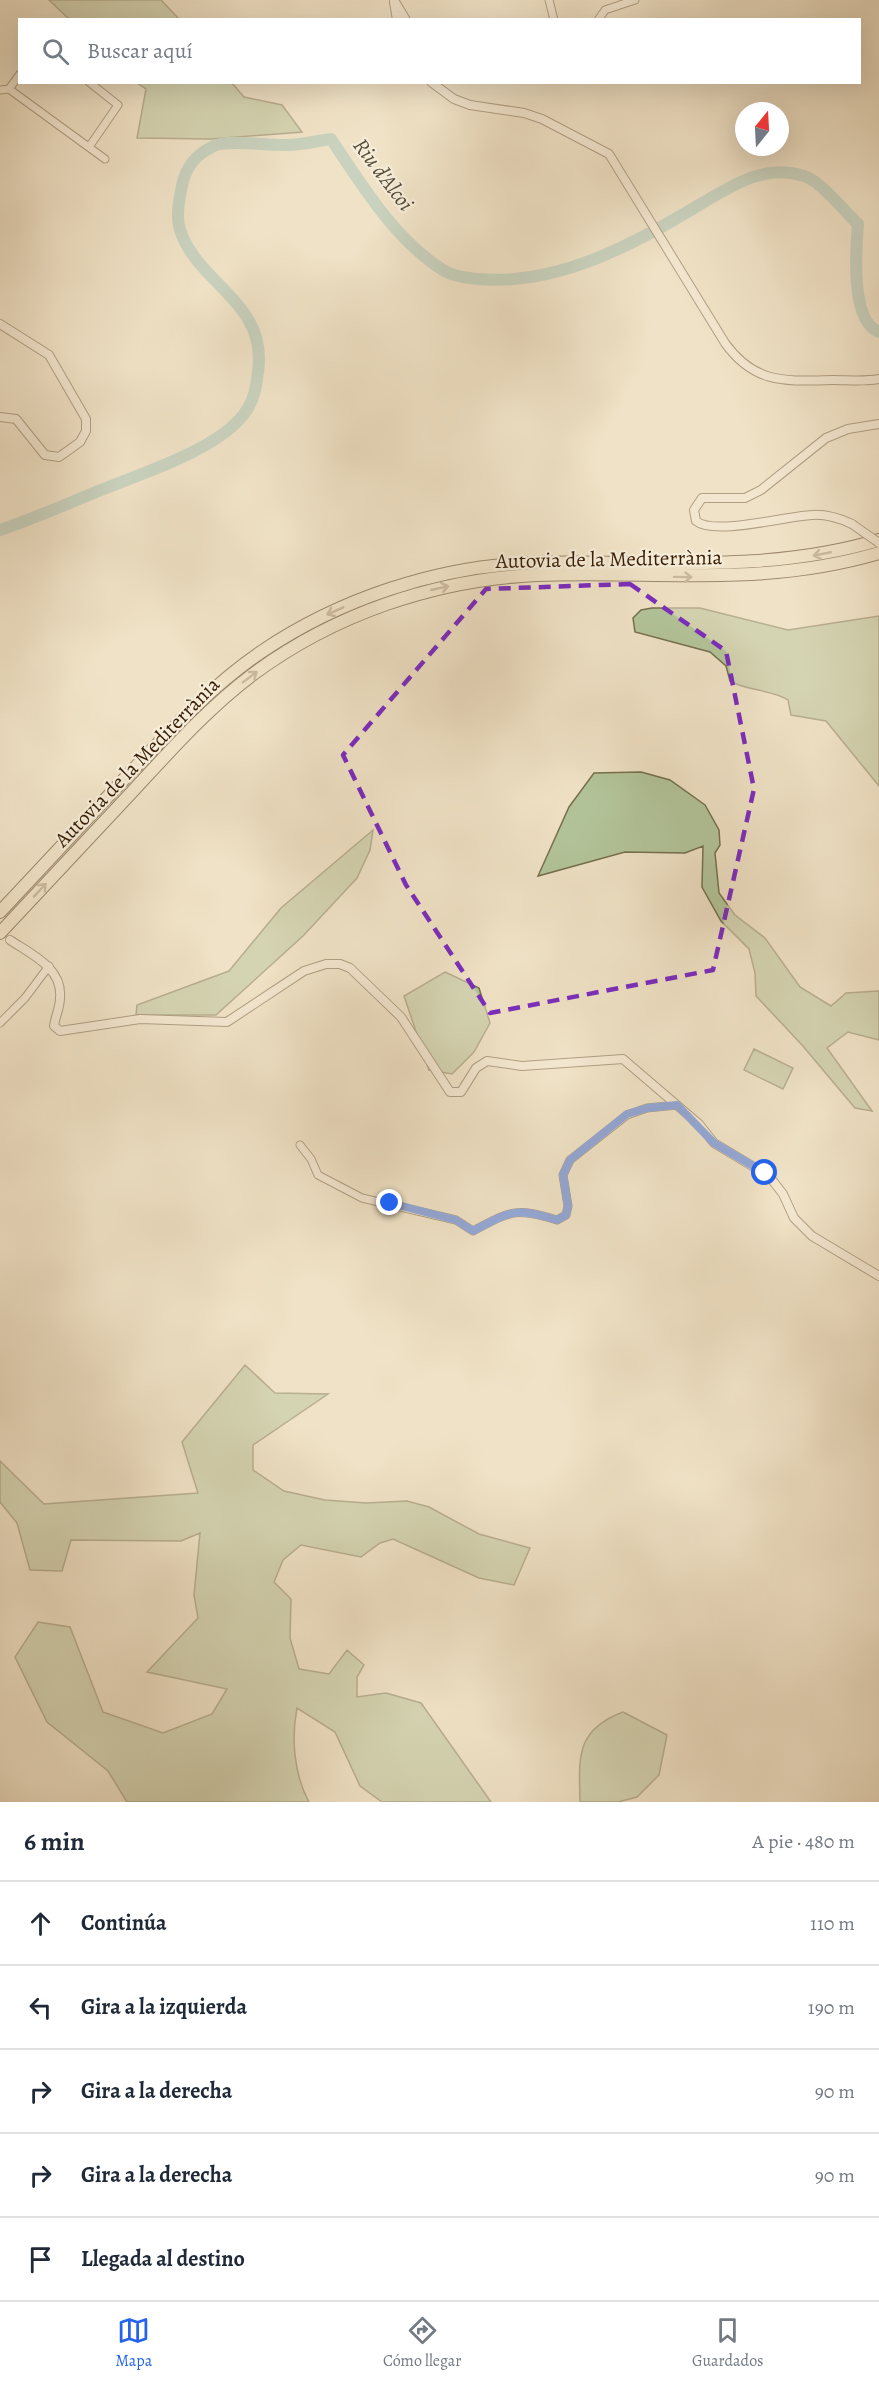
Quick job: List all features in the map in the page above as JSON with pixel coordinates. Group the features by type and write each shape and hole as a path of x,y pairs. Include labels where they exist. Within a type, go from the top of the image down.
{"highway":[{"name":"Autovia de la Mediterrània","path":"0,912 178,723 223,681 290,633 439,576 483,568 576,562 710,565 764,562 853,548 879,541"},
{"name":"Autovia de la Mediterrània","path":"5,936 187,733 232,692 266,666 382,599 465,582 519,576 739,576 813,568 879,553"}],"street":[{"path":"394,0 396,17"},
{"path":"394,0 405,18"},
{"path":"549,0 554,18"},
{"path":"599,18 604,10 635,0"},
{"path":"9,89 18,77"},
{"path":"89,147 118,105 92,84"},
{"path":"434,84 462,102 478,108 534,116 601,148 616,161 725,343 735,356 754,370 775,379 792,382 879,379"},
{"path":"0,90 9,89 105,159"},
{"path":"0,324 49,355 85,414 87,427 80,442 63,455 52,458 45,455 16,419 0,417"},
{"path":"879,424 848,429 826,438 753,495 737,500 702,498 694,510 700,524 713,526 811,515 830,516 852,524 879,541"},
{"path":"5,936 49,966 60,985 61,996 54,1026 60,1031 140,1019 227,1022 304,971 326,964 340,964 350,968 401,1017 450,1092 461,1092 476,1068 487,1061 522,1066 619,1058 629,1063 677,1105 714,1143 769,1176 783,1194 794,1218 812,1236 879,1276"},
{"path":"0,1023 25,998 49,966"},
{"path":"300,1145 311,1159 318,1175 362,1198 456,1220 473,1231 510,1211 531,1212 557,1220 566,1215 568,1206 563,1175 570,1160 627,1114 647,1108 677,1105"}],"highlighted area":[{"path":"630,584 726,651 754,789 713,970 490,1013 406,885 343,755 486,589"}],"green space":[{"path":"49,0 161,0 178,18 68,18"},
{"path":"138,84 233,84 244,97 282,105 302,132 211,139 137,138 146,89"},
{"path":"700,608 788,630 879,616 879,786 826,721 791,715 788,700 730,681 726,666 710,652 635,632 633,618 641,610"},
{"path":"641,772 670,780 705,805 719,830 720,845 715,853 719,893 735,915 765,938 800,987 831,1006 846,993 879,991 879,1040 848,1032 827,1048 872,1111 855,1108 802,1045 756,996 755,973 749,949 721,921 702,887 703,846 685,853 625,852 538,876 569,807 594,773"},
{"path":"373,830 370,850 357,878 303,936 216,1015 136,1015 137,1005 229,971 281,908"},
{"path":"445,972 479,988 490,1023 474,1052 452,1074 429,1070 404,996"},
{"path":"754,1049 793,1068 783,1089 744,1070"},
{"path":"245,1365 275,1393 328,1394 253,1445 253,1470 284,1491 325,1500 366,1503 407,1501 429,1507 479,1534 530,1548 514,1585 479,1578 393,1539 380,1543 361,1557 301,1545 283,1560 274,1582 291,1599 290,1638 299,1669 329,1674 347,1650 364,1665 357,1677 357,1697 386,1693 421,1703 491,1802 382,1802 360,1786 335,1732 297,1708 294,1732 295,1756 300,1780 309,1802 127,1802 108,1771 47,1722 15,1657 38,1622 70,1627 103,1712 163,1733 212,1714 227,1689 147,1672 198,1618 194,1595 200,1533 181,1541 71,1540 62,1571 30,1570 17,1523 0,1502 0,1461 44,1504 198,1493 182,1442"},
{"path":"623,1712 667,1735 659,1775 637,1797 618,1802 580,1802 583,1747 596,1727"}],"waterway":[{"name":"Riu d'Alcoi","path":"0,530 157,468 198,449 232,427 250,404 258,372 258,348 253,328 243,311 189,249 178,220 181,191 189,167 202,153 220,144 292,145 331,139 381,210 410,243 426,258 447,272 478,279 537,276 565,269 621,248 749,178 775,172 804,176 825,190 858,224 856,266 859,300 863,314 870,325 879,332"}],"route":[{"path":"390,1203 456,1220 473,1231 510,1211 531,1212 557,1220 566,1215 568,1206 563,1175 570,1160 596,1142 627,1114 661,1106 677,1105 699,1124 714,1143 765,1173"}]}
